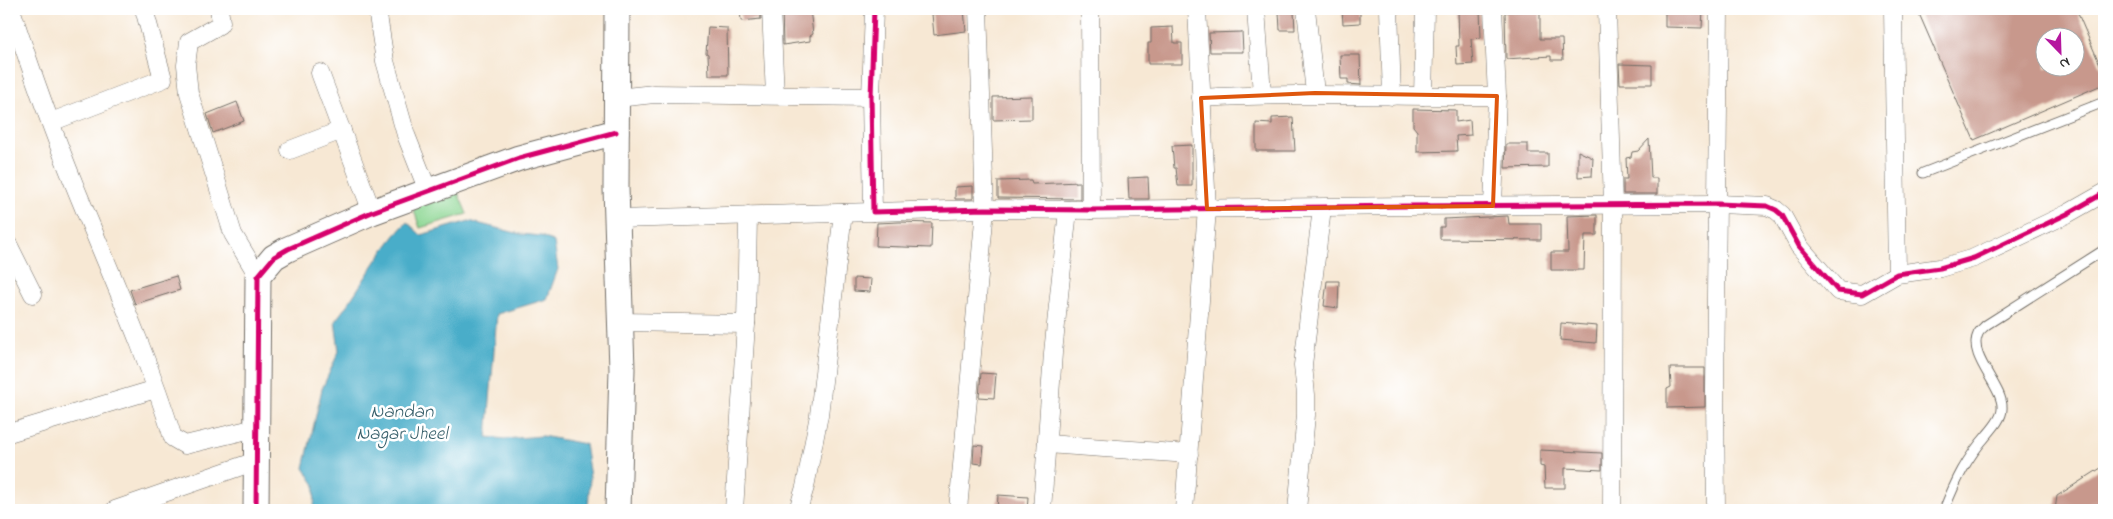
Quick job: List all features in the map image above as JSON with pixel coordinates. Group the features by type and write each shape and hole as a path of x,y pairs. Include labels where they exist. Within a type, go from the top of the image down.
{"street":[{"path":"51,122 162,79 144,9"},
{"path":"218,9 221,22 189,42 186,65 189,93 233,234 258,276 256,461 251,509"},
{"path":"377,9 385,61 406,135 428,192"},
{"path":"617,9 616,219 622,369 618,510"},
{"path":"771,9 775,95"},
{"path":"873,212 871,97 874,9"},
{"path":"958,510 985,209 978,9"},
{"path":"1090,9 1092,210"},
{"path":"1184,510 1207,209 1197,9"},
{"path":"1256,9 1262,94"},
{"path":"1306,9 1315,94"},
{"path":"1390,9 1392,96"},
{"path":"1423,96 1424,9"},
{"path":"1493,9 1497,96 1493,206"},
{"path":"1607,9 1613,206 1612,510"},
{"path":"1716,510 1715,391 1719,9"},
{"path":"1893,9 1897,274"},
{"path":"10,10 51,122 173,438 178,443 185,445 256,428"},
{"path":"320,73 372,212"},
{"path":"617,98 654,94 871,97"},
{"path":"1202,98 1262,94 1497,96"},
{"path":"290,150 342,130"},
{"path":"258,276 274,257 288,249 372,212 519,158 616,132"},
{"path":"616,219 985,209 1092,210 1718,204 1767,206 1782,215 1799,246 1838,291 1862,294 1897,274 1940,268 1974,258 2066,214 2104,193"},
{"path":"1297,510 1306,415 1303,365 1322,208"},
{"path":"1042,510 1053,353 1068,210"},
{"path":"798,510 805,488 820,415 843,213"},
{"path":"734,510 746,324 748,215"},
{"path":"9,246 33,294"},
{"path":"620,322 746,324"},
{"path":"9,434 156,390"},
{"path":"1047,444 1189,454"},
{"path":"115,510 256,461"}],"lane":[{"path":"1923,173 2104,102"},
{"path":"1944,510 1961,470 1971,453 2000,418 2002,408 1999,396 1979,355 1978,334 1986,326 2104,250"}],"highlighted area":[{"path":"1315,93 1497,96 1493,206 1207,209 1201,98"}],"green space":[{"path":"457,190 467,214 420,228 412,205"}],"water":[{"name":"Nandan Nagar Jheel","path":"469,221 520,234 541,236 554,242 558,269 547,299 497,314 487,437 505,439 542,436 585,444 590,477 588,510 314,510 315,485 304,468 322,389 339,351 335,321 387,245 407,222 421,235"}],"building":[{"path":"740,9 760,9 761,19 741,21"},
{"path":"782,9 810,9 813,34 810,36 810,41 783,45"},
{"path":"1342,9 1360,9 1360,23 1343,24"},
{"path":"1458,9 1480,9 1481,38 1471,39 1473,64 1457,65 1456,46 1459,46"},
{"path":"1665,9 1703,9 1702,28 1665,27"},
{"path":"1917,9 2076,9 2084,28 2036,28 2036,78 2086,78 2086,32 2104,74 2104,84 1974,140"},
{"path":"964,10 966,31 934,35 932,14"},
{"path":"1540,11 1540,39 1562,39 1563,60 1551,60 1551,56 1506,59 1505,12"},
{"path":"1279,12 1294,12 1295,30 1280,30"},
{"path":"708,27 727,28 728,75 709,75 708,54 706,53"},
{"path":"1173,27 1174,43 1182,43 1182,64 1148,64 1148,43 1151,43 1151,28"},
{"path":"1242,32 1243,52 1210,52 1209,33"},
{"path":"1340,55 1360,55 1361,85 1348,84 1348,79 1341,79"},
{"path":"1619,64 1652,65 1652,84 1620,84"},
{"path":"1032,96 1032,119 993,120 993,97"},
{"path":"237,102 244,121 213,133 207,114"},
{"path":"1413,109 1456,110 1456,122 1470,120 1471,135 1456,136 1457,151 1417,152 1417,131 1413,126"},
{"path":"1293,117 1295,151 1256,151 1256,123 1272,124 1272,118"},
{"path":"1649,139 1651,178 1657,178 1657,194 1623,194 1623,179 1627,179 1626,158 1631,157 1632,152 1638,151"},
{"path":"1506,144 1528,144 1528,153 1548,153 1548,167 1505,168"},
{"path":"1192,145 1192,186 1178,186 1172,146"},
{"path":"1578,151 1593,158 1592,176 1578,177"},
{"path":"1148,177 1149,199 1129,199 1128,178"},
{"path":"1031,180 1032,184 1080,182 1080,199 998,198 998,181"},
{"path":"973,186 973,199 955,199 955,187"},
{"path":"1597,215 1597,235 1585,235 1584,270 1551,270 1551,252 1568,252 1567,216"},
{"path":"1508,216 1509,224 1541,224 1541,240 1440,239 1440,227 1444,227 1444,219"},
{"path":"877,223 932,223 931,248 876,246"},
{"path":"176,276 180,290 135,304 130,290"},
{"path":"854,278 871,279 870,292 854,291"},
{"path":"1327,281 1339,281 1338,308 1324,306"},
{"path":"1561,323 1597,326 1596,343 1560,340"},
{"path":"1670,368 1705,368 1705,407 1667,408 1667,389 1671,387"},
{"path":"981,373 996,374 994,398 979,397"},
{"path":"974,445 984,446 982,464 973,463"},
{"path":"1540,450 1602,453 1602,470 1565,468 1565,488 1545,488 1544,467 1540,466"},
{"path":"2104,466 2104,510 2055,510 2057,496"},
{"path":"998,495 1028,497 1027,510 997,510"}],"cycle path":[{"path":"874,9 871,97 873,212 985,209 1091,210 1407,206 1718,204 1767,206 1782,215 1799,246 1838,291 1862,294 1897,274 1940,268 1974,258 2067,214 2104,193"},
{"path":"256,510 258,276 274,257 372,212 519,158 616,132"}]}
